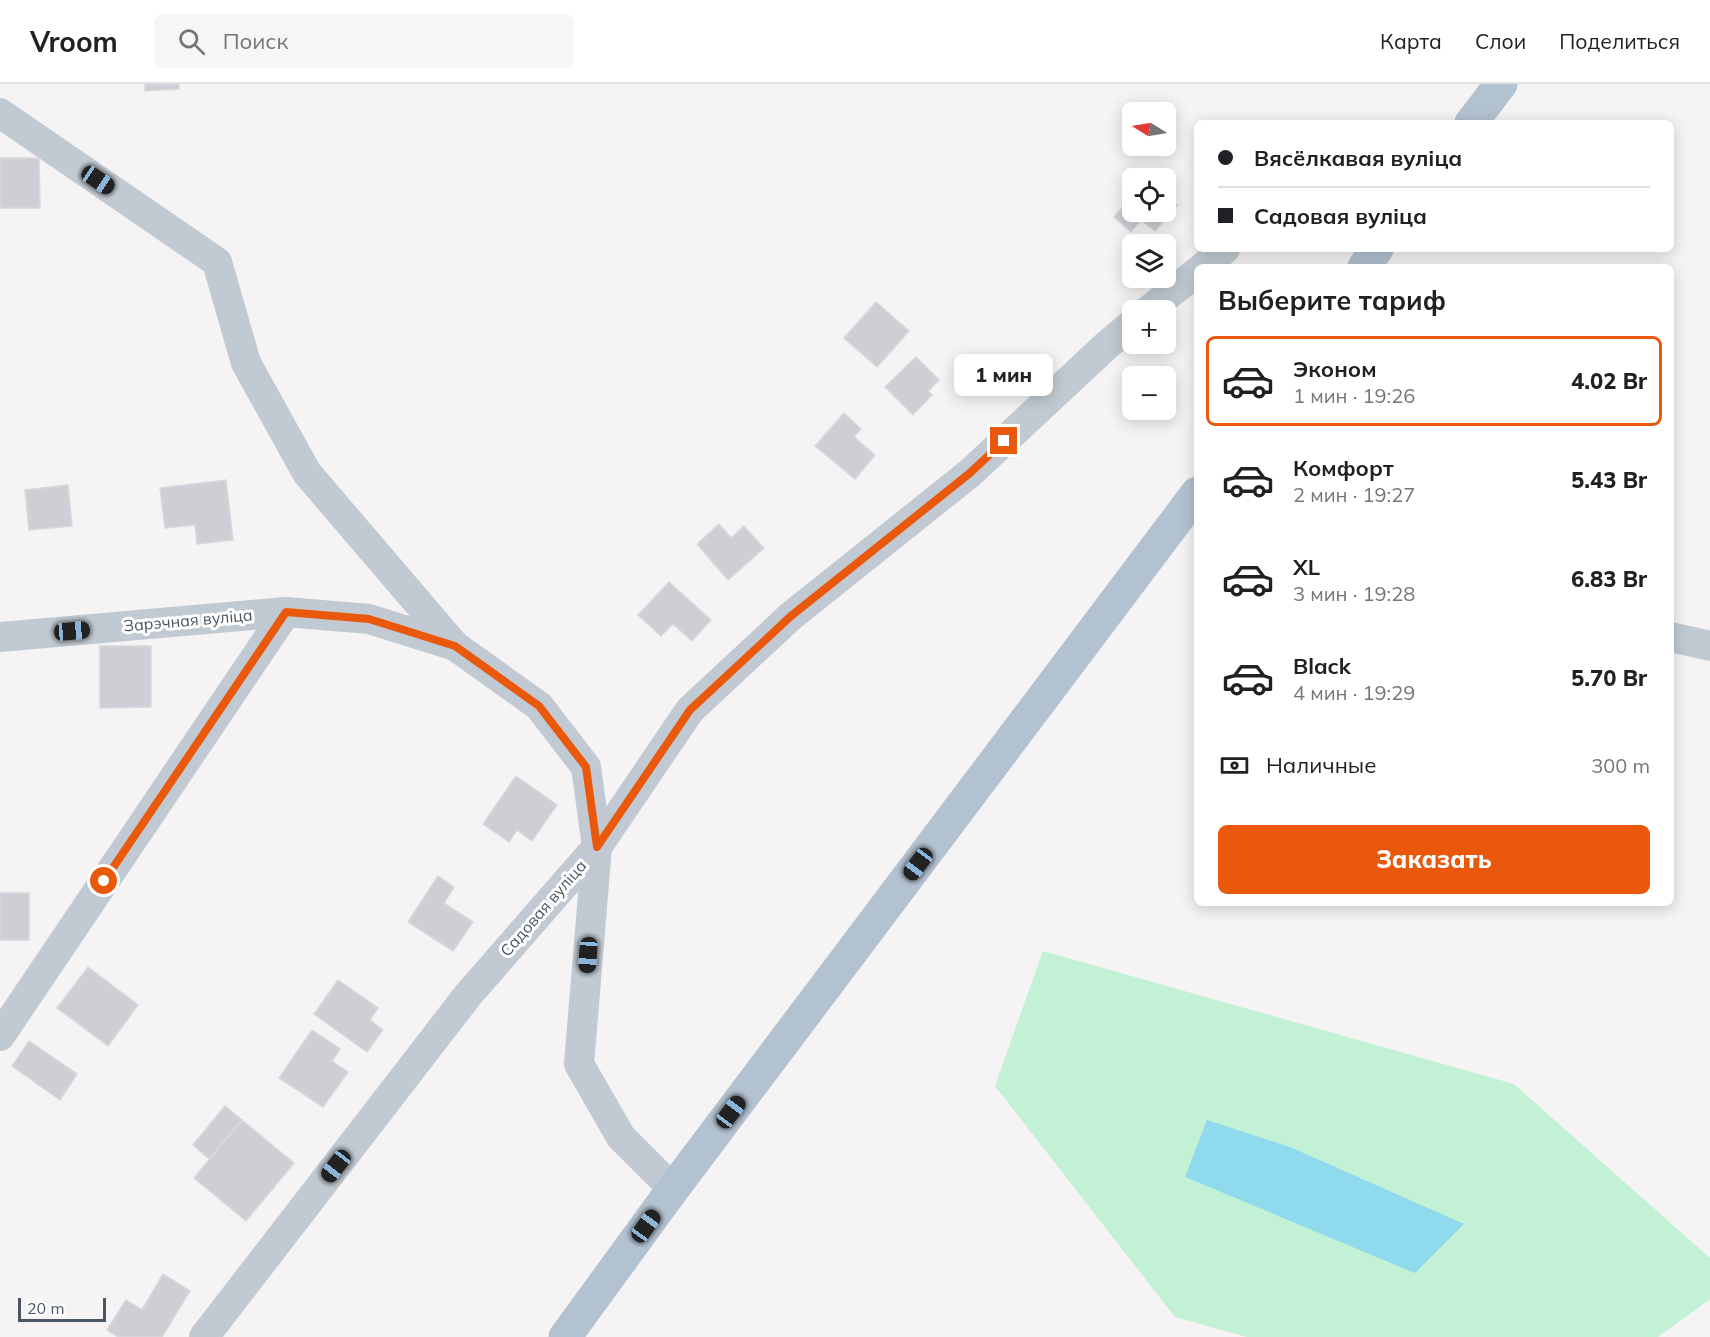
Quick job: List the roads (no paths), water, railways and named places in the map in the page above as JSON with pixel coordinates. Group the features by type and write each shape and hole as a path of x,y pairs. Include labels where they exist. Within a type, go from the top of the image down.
{"main road":[{"path":"1474,120 1501,84"},
{"path":"565,1337 1194,497"}],"street":[{"path":"0,113 217,262 246,363 307,473 455,646"},
{"path":"1207,264 1221,252"},
{"path":"1162,300 1194,274"},
{"name":"Садовая вуліца","path":"204,1337 468,995 597,847 690,710 791,616 970,473 1122,332"},
{"path":"0,1036 286,612"},
{"name":"Зарэчная вуліца","path":"0,637 286,612 369,619 455,646 539,706 586,767 597,847 579,1064 621,1137 674,1189"},
{"path":"1674,638 1710,646"}],"water":[{"path":"1207,1120 1290,1147 1464,1224 1415,1273 1185,1177"}]}
